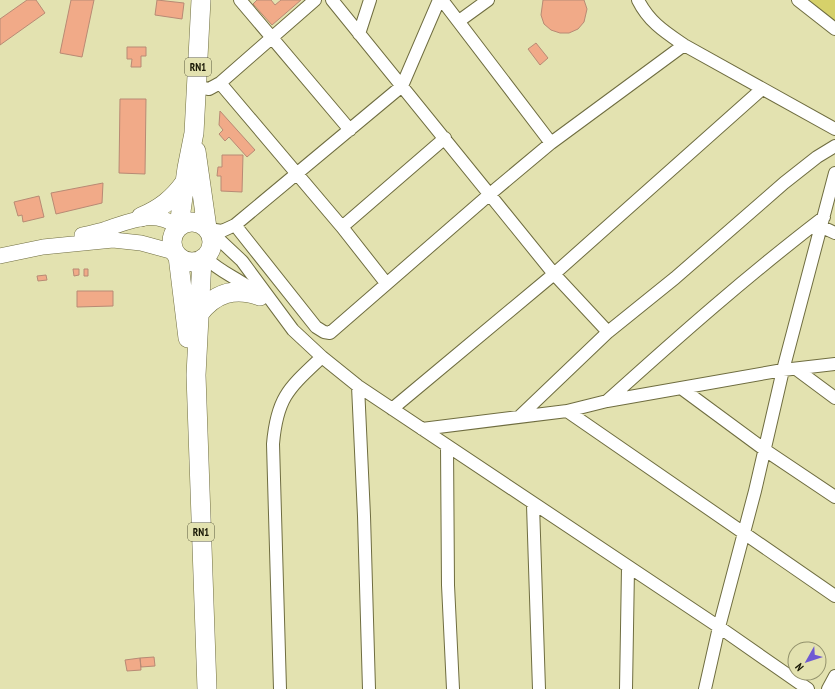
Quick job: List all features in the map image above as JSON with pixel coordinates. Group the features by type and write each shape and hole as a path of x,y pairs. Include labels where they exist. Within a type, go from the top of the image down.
{"main road":[{"name":"RN1","path":"196,375 188,341 176,254 172,242 174,231 178,226 194,133 202,0"},
{"name":"RN1","path":"194,133 208,229 212,242 209,253 204,258 196,375 207,689"},
{"path":"141,217 155,211 167,203 177,193 185,181"},
{"path":"178,226 190,221 196,222 208,229"},
{"path":"176,254 190,262 204,258"},
{"path":"199,314 206,304 215,297 226,293 237,291 249,292 260,296"}],"street":[{"path":"240,0 350,130"},
{"path":"196,87 209,89 220,84 273,39 315,0"},
{"path":"332,0 358,34 445,138 554,274 608,332"},
{"path":"358,34 370,0"},
{"path":"208,229 222,231 235,225 402,86 438,0"},
{"path":"442,0 551,143"},
{"path":"459,21 488,0"},
{"path":"638,0 650,19 662,30 684,45 835,129"},
{"path":"798,0 835,28"},
{"path":"235,225 316,327 324,332 330,333 386,283 551,143 684,45"},
{"path":"220,84 297,174 386,283"},
{"path":"392,409 554,274 762,88"},
{"path":"342,228 445,138"},
{"path":"519,417 608,332 675,278 784,183 817,157 835,146"},
{"path":"705,689 719,627 765,450 783,370 835,173"},
{"path":"43,247 60,240 104,230 141,217 164,219 178,226"},
{"path":"823,222 835,233"},
{"path":"607,401 768,260 823,222"},
{"path":"208,229 242,261 270,296 281,316"},
{"path":"0,256 43,247 113,240 141,243 176,254"},
{"path":"204,258 219,271 249,287 260,296 322,357 358,386 628,568 719,627 808,689"},
{"path":"280,689 273,444 275,425 285,395 322,357"},
{"path":"422,429 567,411 607,401 783,370 835,364"},
{"path":"796,369 835,398"},
{"path":"358,386 364,516 369,689"},
{"path":"681,388 765,450 835,497"},
{"path":"567,411 744,535 835,596"},
{"path":"447,446 448,585 453,689"},
{"path":"533,504 539,689"},
{"path":"626,689 628,568"},
{"path":"828,689 835,676"}],"shaded area":[{"path":"803,0 835,0 835,26"}],"building":[{"path":"27,0 36,0 45,13 0,45 0,19"},
{"path":"71,0 94,0 82,57 60,53"},
{"path":"157,0 184,3 182,19 155,15"},
{"path":"257,0 271,0 275,5 281,0 301,0 272,25 253,4"},
{"path":"543,0 584,0 587,9 584,22 578,29 569,33 560,33 551,30 544,24 541,15"},
{"path":"536,43 548,58 540,65 528,49"},
{"path":"127,47 146,47 146,56 141,56 141,67 131,67 132,59 127,59"},
{"path":"120,99 146,99 145,174 119,173"},
{"path":"220,111 255,150 247,157 229,137 225,141 219,134 223,130 219,125"},
{"path":"222,155 243,155 242,192 221,191 221,176 217,176 218,167 222,167"},
{"path":"103,183 102,203 56,214 51,193"},
{"path":"39,196 44,217 23,222 22,215 18,216 14,202"},
{"path":"73,269 79,269 79,275 74,276"},
{"path":"84,269 88,269 88,276 84,276"},
{"path":"46,275 47,280 38,281 37,276"},
{"path":"77,291 113,291 113,306 77,307"},
{"path":"154,657 155,666 141,667 140,658"},
{"path":"140,658 141,670 127,671 125,660"}]}
